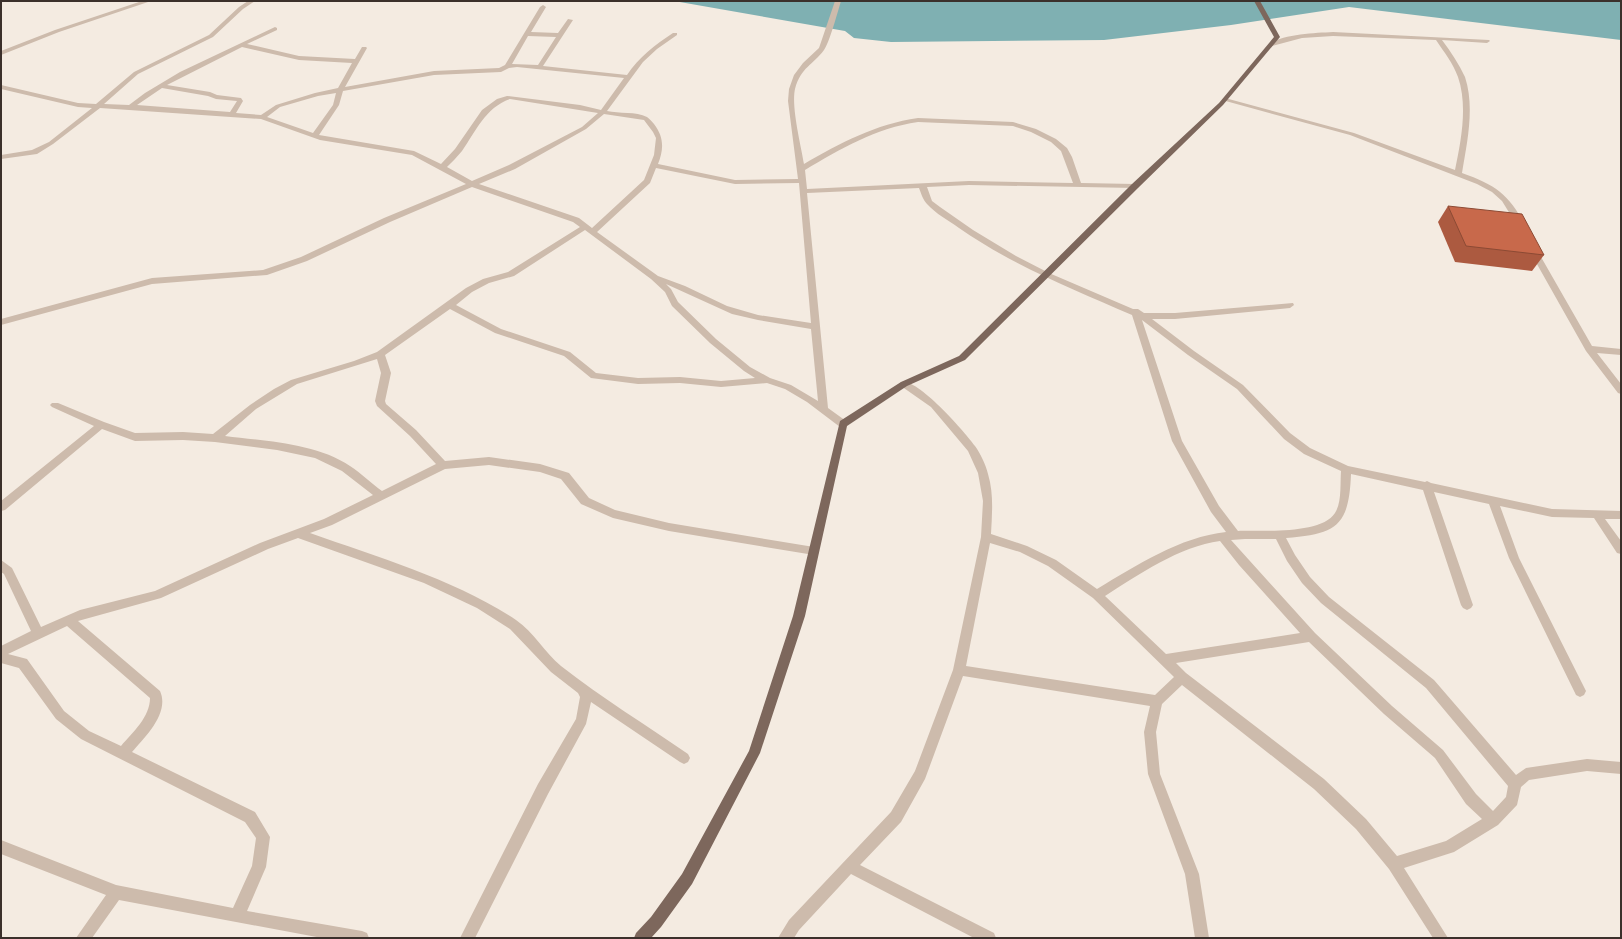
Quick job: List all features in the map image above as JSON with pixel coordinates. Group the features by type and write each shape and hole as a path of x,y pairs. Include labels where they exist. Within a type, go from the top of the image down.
{"main road":[{"path":"641,938 656,922 687,879 754,753 799,616 843,424 904,384 962,358 1135,186 1225,100 1275,40 1257,1"}],"street":[{"path":"1,53 148,1"},
{"path":"1,157 34,152 51,143 78,123 136,73 211,36 241,8 252,1"},
{"path":"823,409 801,169 791,101 792,89 797,75 805,64 822,49 838,1"},
{"path":"262,117 278,106 291,101 340,90 434,73 501,70 507,66 543,7"},
{"path":"539,68 570,20"},
{"path":"131,107 161,86 216,57 275,29"},
{"path":"526,34 559,35"},
{"path":"1,322 152,281 264,273 304,259 387,220 512,167 591,124 650,51 675,34"},
{"path":"1275,40 1307,35 1366,34 1487,41"},
{"path":"1438,38 1457,67 1462,81 1466,103 1462,150 1458,173"},
{"path":"242,45 299,58 356,61"},
{"path":"315,136 336,105 340,90 364,48"},
{"path":"507,66 517,65 629,77"},
{"path":"161,86 210,94 216,97 238,99 240,101 232,114"},
{"path":"1,87 78,105 131,107 262,117 315,136 414,153 472,184 576,220 654,277 668,291 675,304 713,341 747,369 767,380 788,387 823,409 843,424"},
{"path":"442,167 458,151 477,120 488,108 503,98 509,97 534,100 646,119 656,131 659,138 658,155 655,166 647,182 616,208 593,232"},
{"path":"1225,100 1352,134 1480,182 1498,192 1511,206 1524,233"},
{"path":"801,169 835,149 903,121 918,120 1013,124 1052,140 1064,150 1078,185"},
{"path":"655,166 735,182 802,181"},
{"path":"803,191 968,183 1135,186"},
{"path":"922,185 929,202 936,209 970,232 1046,275 1139,313 1191,353 1240,387 1287,436 1307,451 1346,469 1427,485 1552,513 1621,515"},
{"path":"215,438 253,407 277,391 294,382 357,363 380,354 469,290 486,280 511,274 585,227"},
{"path":"1531,246 1589,349 1621,391"},
{"path":"654,277 673,282 724,308 758,318 815,327"},
{"path":"450,305 498,331 567,354 594,376 638,382 680,380 721,384 767,380"},
{"path":"1139,313 1175,316 1290,305"},
{"path":"1139,313 1177,441 1215,509 1235,535"},
{"path":"1589,349 1621,352"},
{"path":"380,354 386,373 380,401 382,406 413,433 443,465"},
{"path":"785,938 794,925 896,817 920,775 960,670 986,537 988,501 983,473 972,449 934,405 904,384"},
{"path":"55,405 101,425 135,437 183,436 215,438 276,446 317,455 346,468 381,496"},
{"path":"1,507 101,425"},
{"path":"1,652 38,633 80,615 157,595 264,546 328,522 443,465 489,462 540,468 565,476 585,501 613,514 669,527 814,551"},
{"path":"1096,595 1182,548 1222,536 1279,536 1324,529 1336,521 1343,506 1346,469"},
{"path":"1427,485 1467,605"},
{"path":"1493,500 1514,558 1580,691"},
{"path":"1597,515 1621,550"},
{"path":"297,533 428,580 481,605 514,625 555,668 582,689 684,758"},
{"path":"1222,536 1242,562 1311,636 1388,710 1439,754 1471,799 1493,820"},
{"path":"1279,536 1291,558 1306,580 1325,600 1430,684 1514,784"},
{"path":"986,537 1023,549 1052,563 1096,595 1182,677 1319,784 1360,824 1394,864 1441,938"},
{"path":"1,564 8,571 38,633"},
{"path":"68,620 156,695 157,702 151,718 122,754"},
{"path":"1163,660 1311,636"},
{"path":"1,658 23,663 60,715 85,735 250,817 263,837 259,867 237,916"},
{"path":"960,670 1157,701"},
{"path":"1182,677 1157,701 1150,732 1154,774 1192,874 1202,938"},
{"path":"467,938 543,789 582,720 586,696 582,689"},
{"path":"1394,864 1449,847 1493,820 1512,800 1514,784 1526,774 1587,765 1621,768"},
{"path":"1,847 116,892 237,916 362,938"},
{"path":"849,866 989,938"},
{"path":"84,938 116,892"}],"water":[{"path":"674,1 1621,1 1621,40 1349,7 1231,25 1104,40 891,42 854,38 845,31"}],"building":[{"path":"1448,206 1522,214 1544,255 1466,246"}]}
